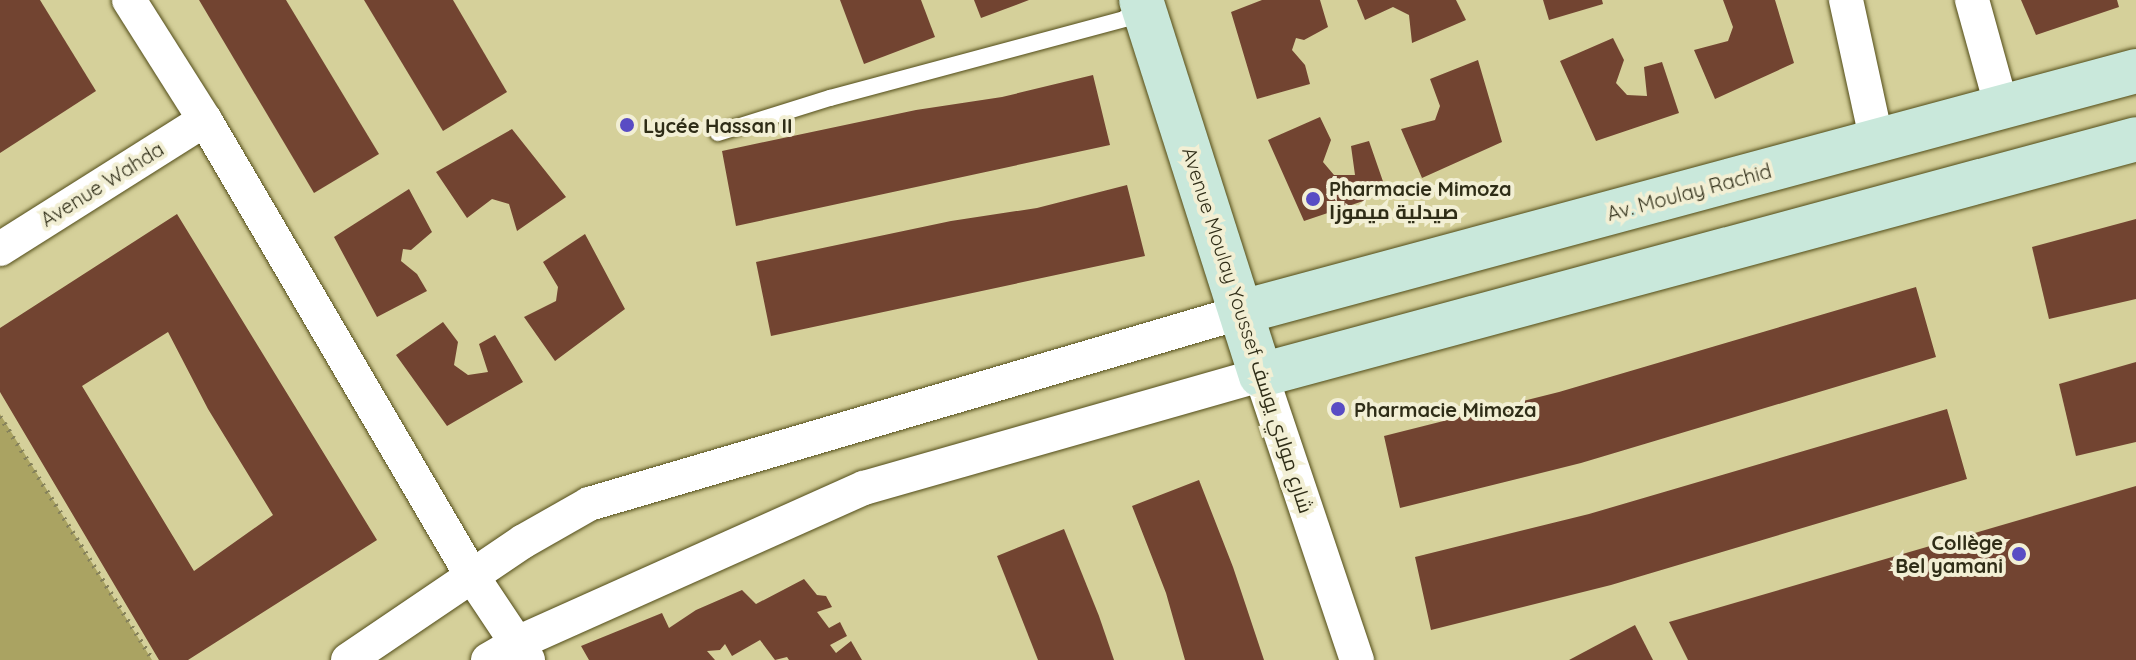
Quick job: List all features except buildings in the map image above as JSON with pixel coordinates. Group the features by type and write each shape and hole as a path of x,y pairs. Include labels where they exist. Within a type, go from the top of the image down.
{"street":[{"path":"129,0 205,120 472,576 511,654 864,488 1261,375 2136,139"},
{"path":"1846,0 1877,142"},
{"path":"1972,0 2002,108"},
{"name":"Avenue Moulay Youssef شارع مولاي يوسف","path":"1145,1 1261,375 1357,660"},
{"name":"Av. Moulay Rachid","path":"1242,312 2136,71"},
{"name":"Avenue Wahda","path":"0,249 205,120"},
{"path":"348,660 472,576 589,504 1242,312"}],"lane":[{"path":"718,133 830,98 1124,19 1145,1"}],"path":[{"path":"0,416 153,660"}],"shaded area":[{"path":"0,414 152,660 0,660"}],"place":[{"name":"Lycée Hassan II","path":"627,125"},
{"name":"Pharmacie Mimoza صيدلية ميموزا","path":"1313,199"},
{"name":"Pharmacie Mimoza","path":"1338,409"},
{"name":"Collège Bel yamani","path":"2019,554"}]}
